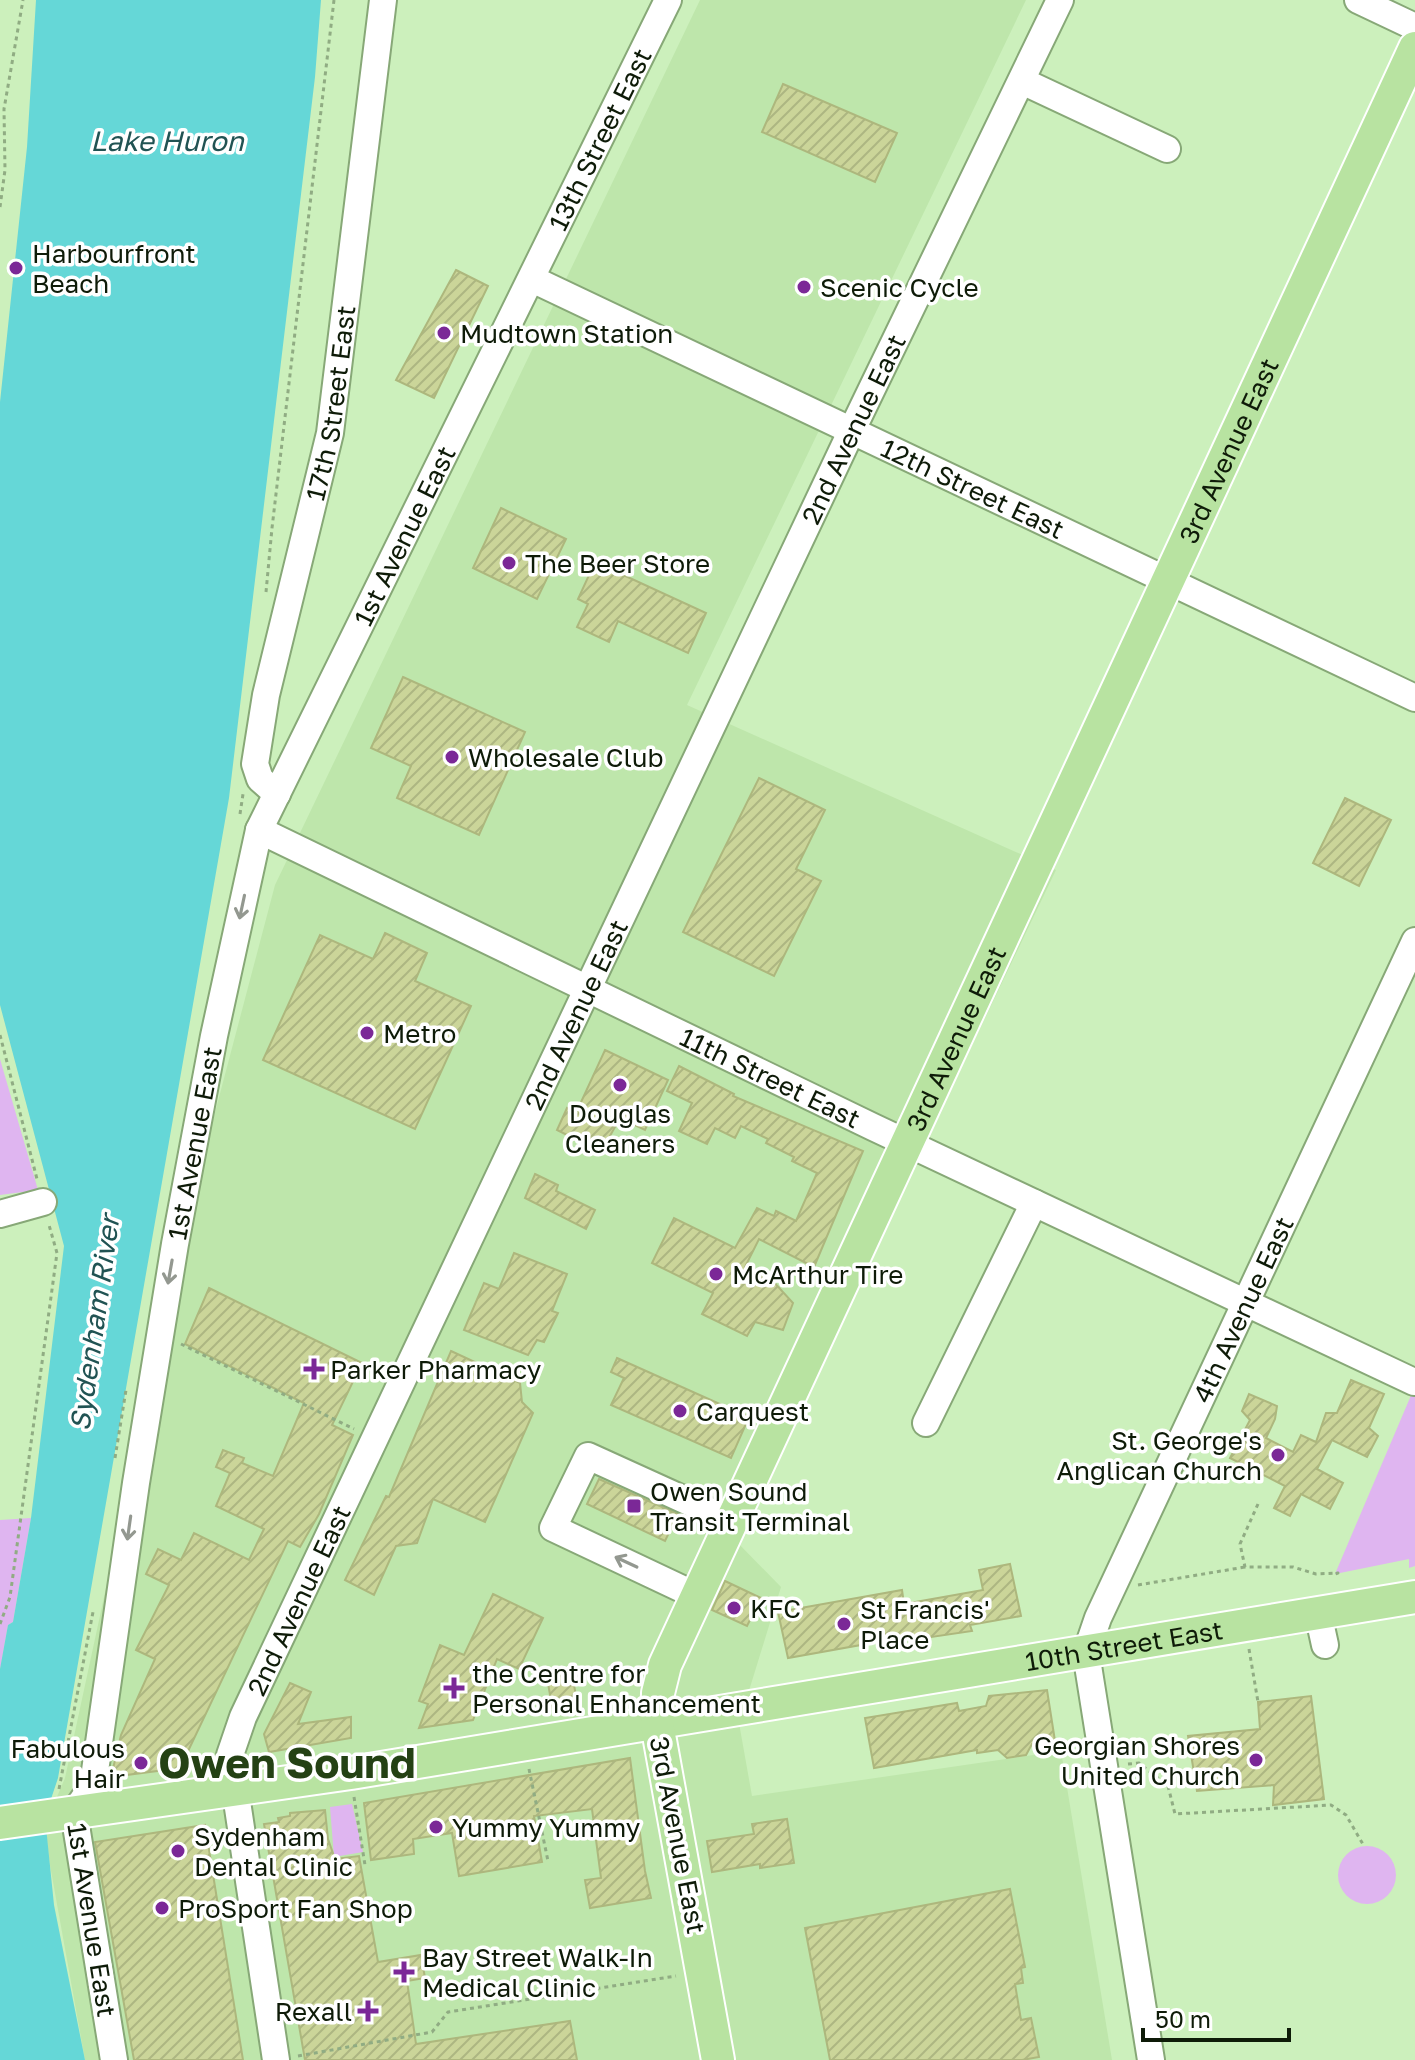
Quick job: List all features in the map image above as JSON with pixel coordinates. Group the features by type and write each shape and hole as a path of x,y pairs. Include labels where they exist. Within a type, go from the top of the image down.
{"main road":[{"name":"3rd Avenue East","path":"718,2060 657,1724 658,1693 665,1665 1415,48"},
{"name":"10th Street East","path":"0,1823 235,1791 528,1745 1415,1597"}],"street":[{"name":"17th Street East","path":"277,794 260,779 255,764 266,695 330,433 383,0"},
{"name":"13th Street East","path":"532,279 668,0"},
{"name":"2nd Avenue East","path":"286,2058 230,1755 243,1717 852,430 1060,0"},
{"path":"1358,0 1415,27"},
{"path":"1022,81 1167,149"},
{"name":"1st Avenue East","path":"114,2060 59,1815 93,1785 159,1334 249,824 277,794 532,279"},
{"name":"12th Street East","path":"532,279 1415,698"},
{"name":"11th Street East","path":"249,824 588,991 1414,1382"},
{"name":"4th Avenue East","path":"1086,1653 1111,1590 1415,941"},
{"path":"0,1214 43,1202"},
{"path":"926,1423 1034,1203"},
{"path":"697,1596 553,1528 588,1456 731,1521"},
{"path":"1318,1613 1325,1645"},
{"path":"1086,1653 1104,1766 1125,1837 1151,2060"}],"path":[{"path":"0,207 5,170 4,109 23,0"},
{"path":"265,604 334,0"},
{"path":"244,787 249,824"},
{"path":"0,1035 57,1253 7,1606 0,1624"},
{"path":"159,1334 375,1439"},
{"path":"1245,1567 1240,1544 1258,1504"},
{"path":"1111,1590 1245,1567 1293,1567 1316,1574 1338,1573 1335,1574"},
{"path":"0,1610 7,1606"},
{"path":"1245,1626 1258,1702"},
{"path":"528,1745 529,1771 548,1861"},
{"path":"1104,1766 1139,1763 1168,1786 1175,1814 1331,1805 1346,1815 1364,1846"},
{"path":"351,1773 365,1865"},
{"path":"286,2058 432,2032 448,2012 703,1972"}],"shaded area":[{"path":"700,0 1026,0 687,705 1056,870 735,1540 781,1587 739,1723 752,1796 1061,1751 1112,2060 85,2060 45,1825 65,1778 179,1249 275,885"},
{"path":"0,1059 38,1190 0,1195"},
{"path":"1415,1386 1415,1566 1409,1568 1409,1559 1335,1574"},
{"path":"31,1518 13,1622 8,1625 0,1670 0,1520"},
{"path":"352,1804 363,1852 334,1857 330,1807"},
{"path":"1367,1846 1378,1848 1387,1855 1394,1864 1394,1886 1387,1895 1378,1902 1367,1904 1356,1902 1347,1895 1340,1886 1338,1875 1340,1864 1347,1855 1356,1848"}],"water":[{"name":"Lake Huron","path":"36,0 321,0 315,77 229,798 58,1778 45,1817 54,1905 85,2060 0,2060 0,1669 8,1625 13,1622 31,1518 64,1246 0,1005 0,402 27,147"}],"building":[{"path":"783,84 897,133 875,182 762,132"},
{"name":"Mudtown Station","path":"456,270 488,286 434,398 396,380"},
{"path":"501,508 566,539 537,599 473,568"},
{"path":"595,562 706,613 688,653 618,621 609,642 577,627 588,604 578,599"},
{"name":"Wholesale Club","path":"403,677 525,732 479,835 397,798 411,766 371,748"},
{"path":"759,778 825,810 796,869 821,881 774,976 683,932"},
{"path":"1345,798 1391,820 1359,886 1313,863"},
{"name":"Metro","path":"385,933 427,953 415,981 471,1006 415,1129 263,1060 320,935 373,959"},
{"path":"605,1050 668,1080 645,1130 620,1118 601,1152 557,1130 567,1108 576,1113"},
{"path":"679,1066 733,1096 863,1151 814,1267 759,1239 745,1267 772,1280 793,1303 783,1330 755,1322 747,1336 702,1314 713,1293 652,1263 674,1218 735,1248 757,1208 774,1216 776,1211 796,1221 817,1173 766,1143 768,1139 741,1126 735,1138 715,1128 707,1144 679,1131 692,1103 667,1091"},
{"path":"535,1174 558,1185 556,1191 595,1210 586,1229 525,1198"},
{"path":"514,1253 567,1274 552,1311 558,1313 544,1342 537,1340 528,1355 464,1330 484,1283 499,1289"},
{"path":"209,1288 362,1363 332,1425 353,1435 319,1514 300,1547 288,1541 180,1768 111,1777 121,1735 155,1659 136,1650 169,1585 146,1574 158,1549 181,1560 194,1533 249,1560 264,1529 216,1506 230,1473 216,1467 223,1450 244,1458 242,1463 273,1476 304,1403 185,1344"},
{"path":"451,1351 520,1383 522,1402 533,1413 485,1522 433,1499 417,1543 396,1546 374,1595 345,1580 386,1496 389,1497"},
{"name":"Carquest","path":"617,1358 749,1417 731,1458 611,1405 624,1378 611,1372"},
{"name":"St. George's Anglican Church","path":"1351,1380 1384,1394 1369,1428 1378,1436 1367,1457 1332,1440 1317,1469 1343,1483 1330,1509 1301,1494 1290,1516 1274,1508 1285,1486 1230,1458 1250,1420 1242,1411 1249,1394 1277,1406 1266,1438 1293,1452 1301,1435 1316,1442 1326,1413 1337,1413"},
{"name":"Owen Sound Transit Terminal","path":"599,1479 678,1514 665,1541 587,1504"},
{"path":"1010,1564 1021,1616 970,1625 972,1631 918,1639 917,1635 788,1658 778,1612 902,1590 904,1604 983,1590 979,1570"},
{"path":"725,1581 761,1598 747,1626 712,1610"},
{"path":"493,1594 543,1618 519,1669 497,1659 473,1720 419,1728 428,1704 419,1701 440,1645 464,1655"},
{"path":"572,1674 578,1707 553,1711 547,1678"},
{"path":"290,1683 311,1692 298,1724 351,1717 351,1738 269,1752 264,1734"},
{"path":"1047,1690 1055,1741 1032,1744 1026,1755 1007,1758 998,1750 977,1753 977,1750 874,1768 865,1718 957,1703 959,1711 986,1706 989,1696"},
{"name":"Georgian Shores United Church","path":"1311,1696 1324,1799 1273,1805 1274,1785 1197,1791 1188,1736 1260,1729 1258,1702"},
{"path":"630,1758 651,1898 590,1908 585,1880 601,1878 592,1809 534,1816 542,1862 459,1876 452,1833 413,1839 414,1854 371,1860 364,1803"},
{"path":"325,1810 328,1839 335,1859 359,1856 378,1962 421,1955 425,1978 407,1981 416,2044 570,2021 577,2060 305,2060 264,1824 279,1822 278,1818 290,1816 290,1813"},
{"path":"787,1819 794,1863 760,1868 760,1864 712,1872 707,1841 754,1834 752,1824"},
{"path":"205,1825 243,2060 134,2060 95,1842"},
{"path":"1010,1889 1025,1967 1021,1968 1023,1983 1015,1984 1021,2020 1031,2018 1039,2057 1022,2060 830,2060 805,1928"}],"place":[{"name":"Harbourfront Beach","path":"16,268"},
{"name":"Scenic Cycle","path":"804,287"},
{"name":"Mudtown Station","path":"444,333"},
{"name":"The Beer Store","path":"509,563"},
{"name":"Wholesale Club","path":"452,757"},
{"name":"Metro","path":"367,1033"},
{"name":"Douglas Cleaners","path":"620,1085"},
{"name":"McArthur Tire","path":"716,1274"},
{"name":"Parker Pharmacy","path":"314,1369"},
{"name":"Carquest","path":"680,1411"},
{"name":"St. George's Anglican Church","path":"1278,1455"},
{"name":"Owen Sound Transit Terminal","path":"634,1506"},
{"name":"KFC","path":"734,1608"},
{"name":"St Francis' Place","path":"844,1624"},
{"name":"the Centre for Personal Enhancement","path":"454,1688"},
{"name":"Georgian Shores United Church","path":"1256,1760"},
{"name":"Fabulous Hair","path":"141,1763"},
{"name":"Yummy Yummy","path":"436,1827"},
{"name":"Sydenham Dental Clinic","path":"178,1851"},
{"name":"ProSport Fan Shop","path":"162,1908"},
{"name":"Bay Street Walk-In Medical Clinic","path":"404,1972"},
{"name":"Rexall","path":"368,2011"}],"district":[{"name":"Owen Sound","path":"287,1762"}],"water label":[{"name":"Sydenham River","path":"94,1323"}]}
